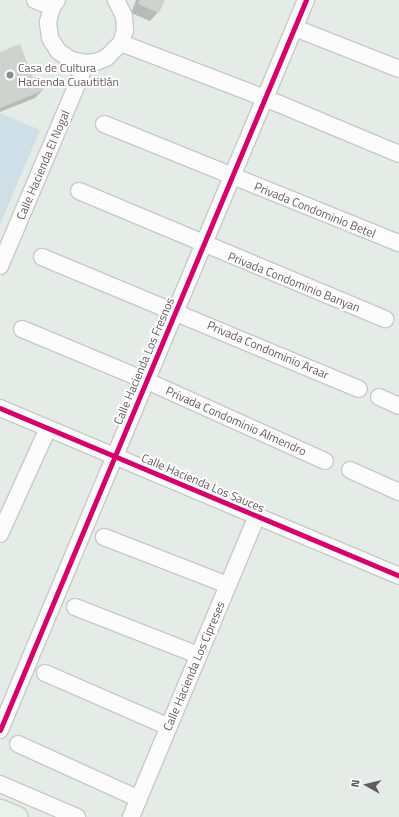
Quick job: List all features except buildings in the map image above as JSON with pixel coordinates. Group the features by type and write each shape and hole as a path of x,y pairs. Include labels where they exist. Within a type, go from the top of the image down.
{"main road":[{"path":"0,810 17,817"}],"street":[{"path":"35,0 54,3 48,22 50,38 58,51 71,60 86,63 96,62 106,58 121,43 125,30 124,16 116,0"},
{"name":"Calle Hacienda Los Fresnos","path":"0,730 306,0"},
{"path":"295,28 399,69"},
{"path":"121,43 265,98 399,154"},
{"name":"Calle Hacienda El Nogal","path":"0,266 86,63"},
{"name":"Privada Condominio Betel","path":"104,124 399,243"},
{"name":"Privada Condominio Banyan","path":"78,191 384,319"},
{"name":"Privada Condominio Araar","path":"42,257 359,389"},
{"name":"Privada Condominio Almendro","path":"22,330 147,381 325,460"},
{"path":"379,397 399,406"},
{"name":"Calle Hacienda Los Sauces","path":"0,408 399,576"},
{"path":"0,534 48,428"},
{"path":"350,470 399,492"},
{"name":"Calle Hacienda Los Cipreses","path":"131,817 257,516"},
{"path":"104,537 228,585"},
{"path":"75,607 198,655"},
{"path":"45,673 168,727"},
{"path":"18,744 139,798"},
{"path":"0,784 77,817"}],"shaded area":[{"path":"0,113 40,130 0,224"}],"cycle path":[{"path":"0,730 306,0"},
{"path":"0,408 399,576"}],"place":[{"name":"Casa de Cultura Hacienda Cuautitlán","path":"10,75"}]}
